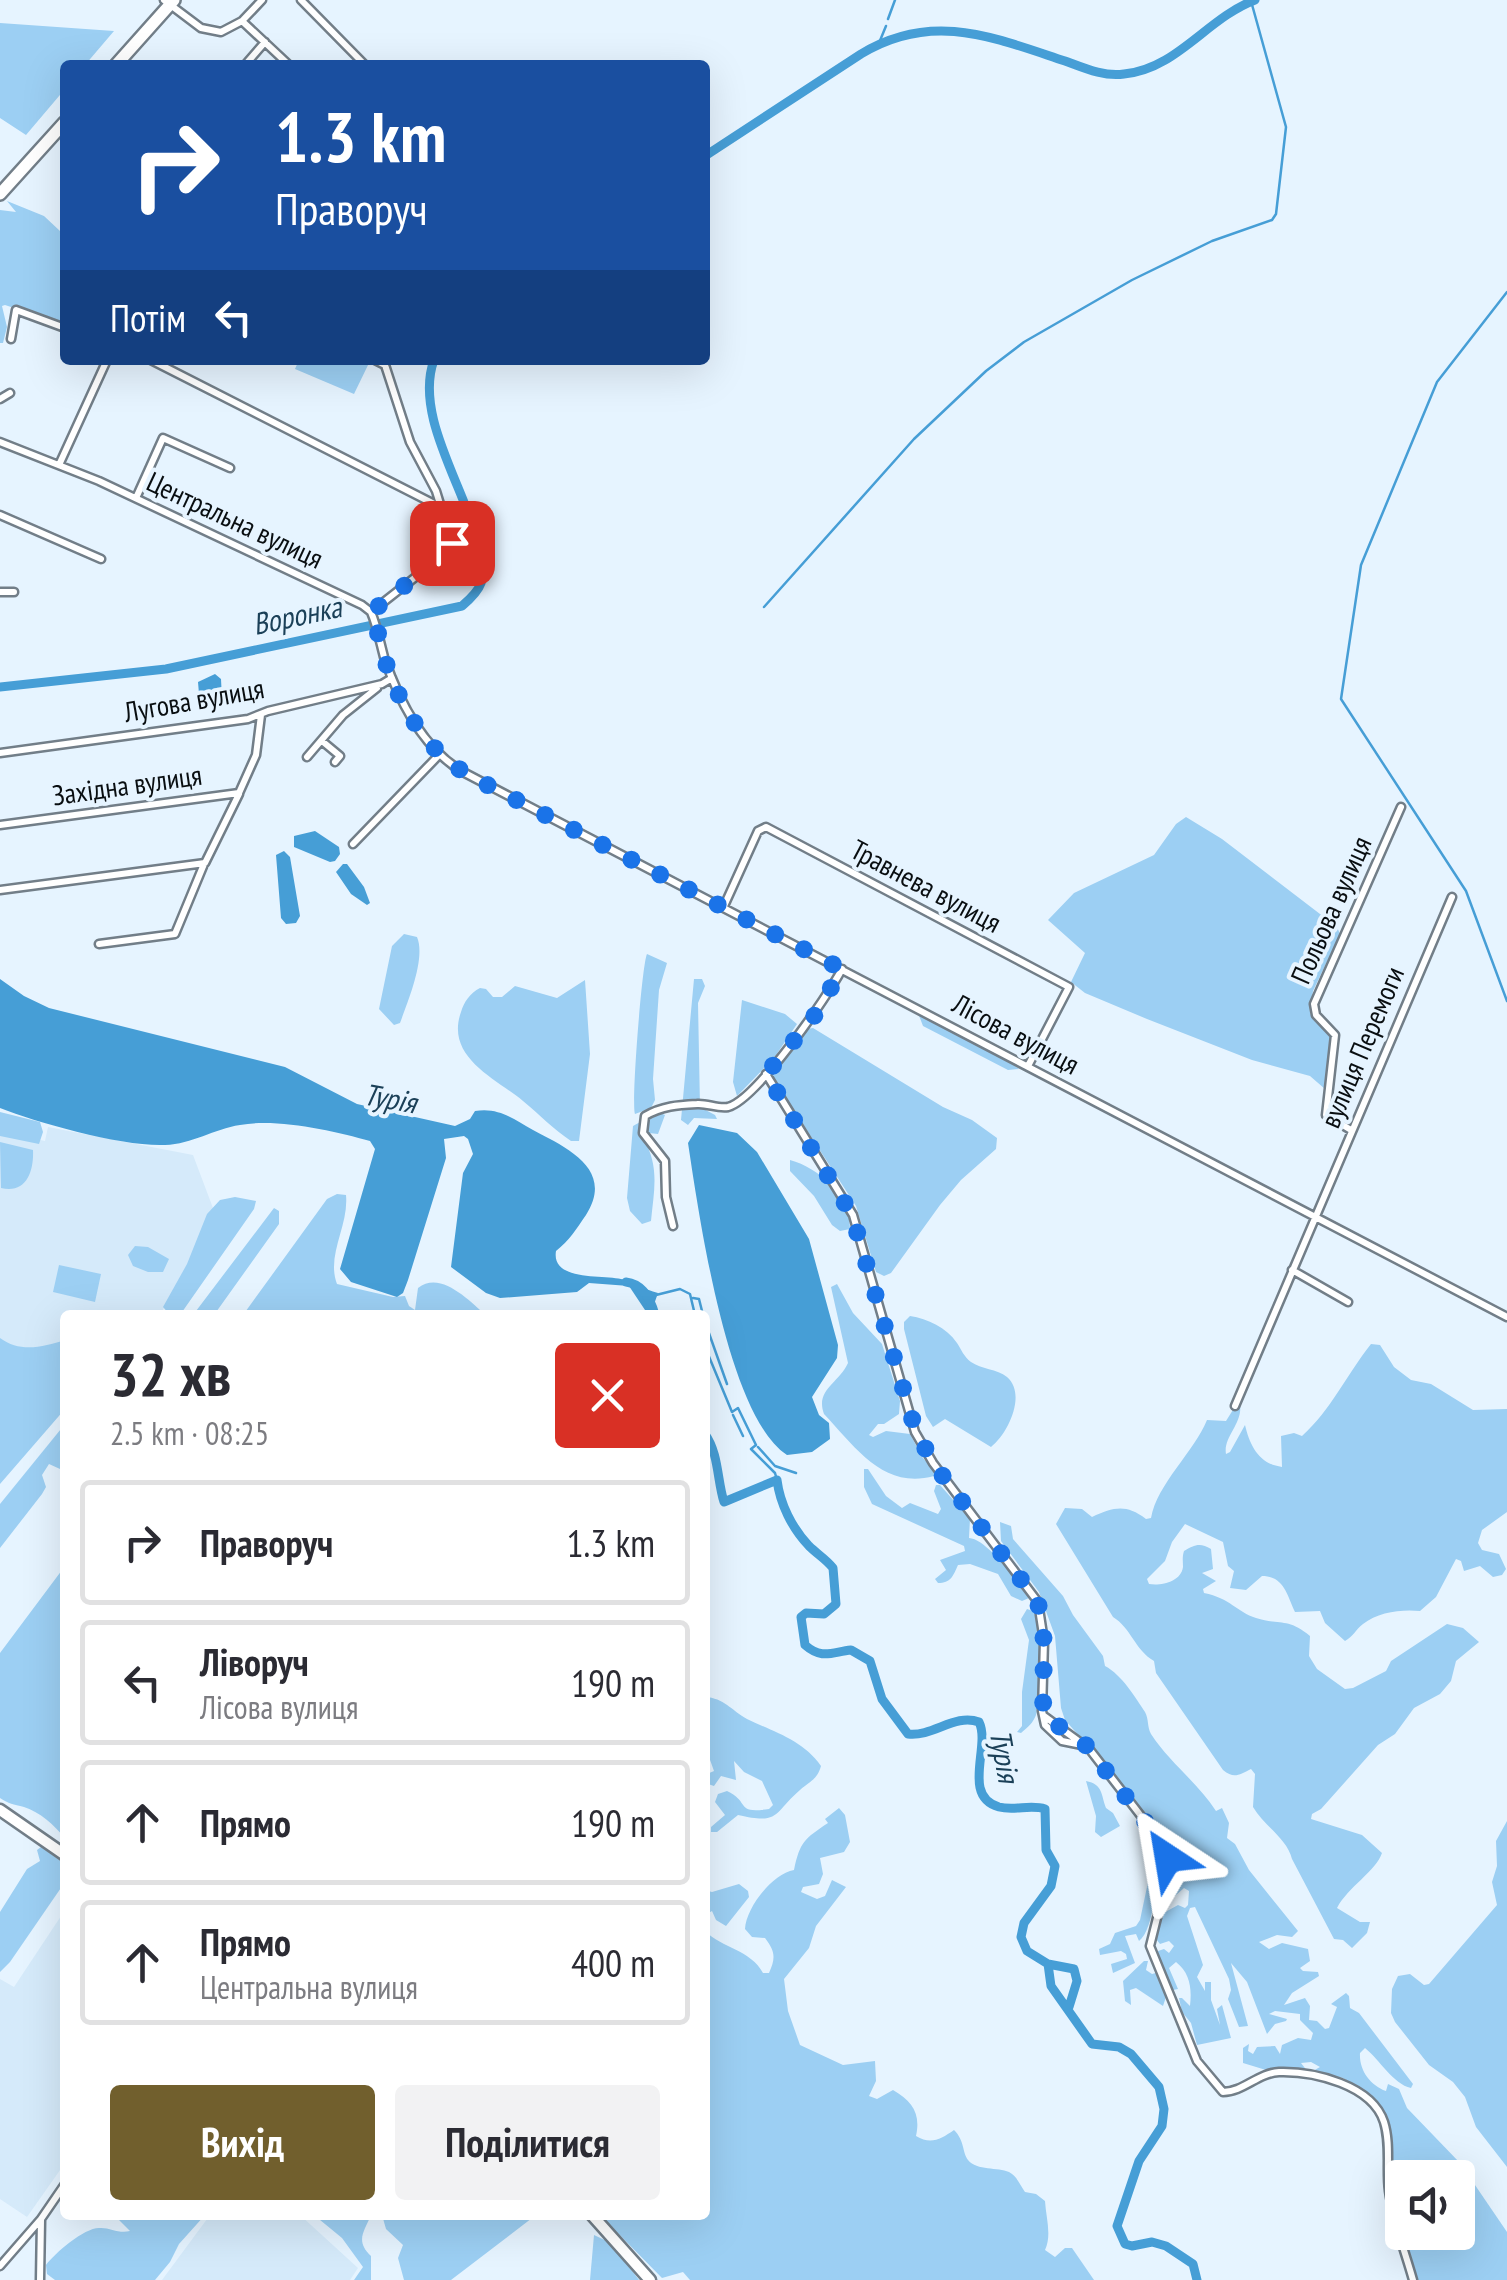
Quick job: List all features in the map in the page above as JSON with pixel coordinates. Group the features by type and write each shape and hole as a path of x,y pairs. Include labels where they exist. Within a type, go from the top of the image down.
{"highway":[{"path":"120,60 169,2"},
{"path":"0,194 60,128"}],"main road":[{"path":"0,1810 60,1852"},
{"path":"596,2220 650,2280"}],"street":[{"path":"169,2 212,32 221,32 242,20 262,0"},
{"path":"301,0 360,60"},
{"path":"242,20 284,60"},
{"path":"249,60 265,42"},
{"path":"11,339 16,310 60,326"},
{"path":"59,465 105,365"},
{"path":"161,365 440,507"},
{"path":"169,369 171,365"},
{"path":"353,844 438,756 392,678 372,616 450,549 451,538 430,477 410,442 387,365"},
{"path":"0,400 10,393"},
{"path":"136,498 162,438 230,468"},
{"name":"Центральна вулиця","path":"0,442 136,498 337,592 372,616"},
{"path":"0,515 102,559"},
{"path":"0,592 14,592"},
{"name":"Лугова вулиця","path":"0,753 261,715 382,684 392,678"},
{"path":"307,757 343,714 382,684"},
{"name":"Західна вулиця","path":"0,825 239,793 256,755 261,715"},
{"path":"322,741 340,756 335,762"},
{"name":"Лісова вулиця","path":"438,756 1507,1317"},
{"path":"99,944 175,934 239,793"},
{"name":"Польова вулиця","path":"1351,1130 1326,1116 1336,1035 1316,1015 1314,1004 1402,807"},
{"name":"Травнева вулиця","path":"724,906 758,831 766,826 1068,987 1028,1066"},
{"path":"0,890 205,863"},
{"name":"вулиця Перемоги","path":"1235,1406 1452,898"},
{"path":"673,1226 666,1198 665,1161 643,1133 645,1116 667,1106 729,1106 766,1074 813,1018 842,969"},
{"path":"766,1074 852,1215 916,1432 936,1467 1038,1602 1044,1641 1045,1725 1057,1738 1087,1746 1165,1848 1168,1874 1150,1946 1197,2061 1223,2092 1234,2092 1275,2072 1312,2074 1353,2089 1374,2106 1383,2117 1389,2193 1413,2280"},
{"path":"1292,1270 1348,1302"},
{"path":"0,2266 42,2219 60,2192"},
{"path":"40,2280 42,2219"}],"shaded area":[{"path":"0,23 114,31 89,60 60,60 60,95 26,135 0,118"},
{"path":"7,201 44,216 60,231 60,323 5,305 2,306 7,327 0,343 0,210 16,212"},
{"path":"297,365 368,365 354,394 295,369"},
{"path":"215,674 221,679 222,699 215,707 200,706 198,682"},
{"path":"1186,817 1222,839 1337,927 1340,934 1313,991 1310,1013 1327,1027 1333,1038 1325,1089 1310,1076 1252,1060 1147,1019 1085,993 1071,982 1085,953 1048,920 1074,893 1154,855 1176,824"},
{"path":"315,831 339,847 335,861 294,847 294,836"},
{"path":"284,851 290,857 300,916 296,923 286,924 281,918 276,855"},
{"path":"343,864 364,887 370,903 367,905 351,894 336,872"},
{"path":"404,934 417,937 419,956 400,1023 394,1025 379,1009 392,946"},
{"path":"647,954 667,963 659,990 655,1100 651,1108 635,1114 634,1086"},
{"path":"0,979 49,1008 285,1067 357,1104 455,1126 470,1119 475,1111 499,1112 512,1118 572,1153 591,1173 595,1185 586,1215 556,1251 557,1261 570,1272 626,1280 658,1293 652,1310 645,1310 629,1286 589,1283 577,1292 500,1298 486,1293 451,1267 463,1173 473,1154 464,1136 444,1139 446,1158 408,1280 397,1297 351,1282 340,1269 375,1149 370,1141 305,1127 255,1123 175,1144 148,1145 81,1133 0,1108"},
{"path":"694,979 702,979 705,986 698,1003 700,1107 717,1119 694,1118 688,1125 681,1120"},
{"path":"585,980 590,1054 579,1141 571,1141 476,1065 460,1042 458,1028 466,1001 480,988 493,997 502,997 515,986 557,998"},
{"path":"742,1000 785,1014 797,1024 774,1058 737,1096 733,1082"},
{"path":"918,1013 1019,1069 1008,1070 923,1026"},
{"path":"813,1028 997,1138 996,1149 961,1180 891,1273 884,1276 876,1272 856,1206 771,1075 806,1029"},
{"path":"0,1112 40,1122 43,1132 39,1144 0,1136"},
{"path":"658,1112 665,1115 658,1134 649,1133 643,1138 652,1158 654,1178 651,1221 642,1224 630,1211 627,1198 633,1126"},
{"path":"699,1125 737,1133 757,1152 809,1239 838,1345 837,1358 812,1397 819,1415 829,1423 830,1439 812,1452 787,1455 766,1433 732,1358 708,1263 688,1143"},
{"path":"48,1127 193,1155 216,1216 163,1310 60,1310 60,1360 0,1342 0,1132 45,1141"},
{"path":"0,1142 33,1150 30,1173 17,1188 1,1188"},
{"path":"790,1160 812,1169 839,1194 850,1229 840,1231 832,1225 814,1196 790,1171"},
{"path":"346,1195 334,1262 337,1284 393,1297 405,1296 415,1310 247,1310 327,1199"},
{"path":"235,1197 256,1201 183,1310 166,1310 163,1307 187,1264 207,1214 220,1200"},
{"path":"274,1208 279,1211 279,1224 218,1310 197,1310"},
{"path":"135,1246 148,1247 169,1259 163,1272 133,1266 128,1255"},
{"path":"59,1265 101,1274 95,1302 53,1292"},
{"path":"427,1283 445,1285 480,1310 415,1310 418,1288"},
{"path":"837,1284 853,1313 882,1344 900,1401 899,1414 878,1424 869,1435 886,1431 910,1434 934,1476 916,1479 886,1472 860,1452 824,1414 825,1393 848,1363 831,1287"},
{"path":"910,1316 942,1328 971,1362 1003,1374 1013,1384 1013,1414 991,1447 945,1419 933,1427 926,1416 904,1329"},
{"path":"0,1338 24,1347 60,1341 60,1415 0,1484"},
{"path":"1371,1344 1380,1345 1394,1367 1411,1380 1431,1384 1473,1410 1507,1409 1507,1512 1482,1530 1478,1543 1482,1550 1499,1554 1506,1569 1502,1575 1493,1577 1480,1566 1464,1571 1461,1561 1456,1559 1436,1597 1420,1611 1376,1617 1345,1641 1325,1623 1320,1611 1295,1612 1284,1588 1275,1579 1262,1576 1246,1590 1230,1588 1234,1571 1228,1566 1223,1542 1185,1524 1165,1561 1147,1579 1149,1584 1170,1582 1181,1572 1184,1551 1197,1545 1211,1549 1213,1569 1202,1573 1216,1581 1203,1589 1204,1593 1256,1618 1302,1630 1310,1636 1309,1656 1317,1669 1345,1689 1386,1671 1391,1661 1447,1624 1463,1628 1479,1642 1456,1661 1451,1681 1440,1694 1414,1708 1395,1734 1378,1745 1321,1809 1312,1814 1311,1819 1362,1835 1382,1853 1337,1908 1360,1922 1370,1922 1367,1933 1352,1948 1343,1940 1334,1939 1285,1845 1253,1807 1255,1774 1251,1769 1237,1775 1223,1770 1156,1673 1154,1661 1113,1617 1056,1524 1065,1508 1082,1509 1092,1517 1126,1509 1151,1518 1160,1493 1207,1420 1226,1421 1236,1405 1240,1404 1240,1411 1226,1454 1245,1425 1257,1453 1282,1467 1281,1436 1302,1436 1312,1426"},
{"path":"60,1430 60,1469 49,1464 42,1475 46,1487 42,1494 0,1548 0,1504"},
{"path":"864,1469 868,1469 886,1496 902,1508 910,1503 938,1514 941,1509 934,1491 940,1485 970,1519 969,1538 993,1553 1029,1598 1022,1601 1011,1596 998,1574 970,1564 958,1565 949,1580 938,1583 935,1579 946,1570 940,1560 965,1551 964,1546 872,1504 864,1487"},
{"path":"1000,1522 1011,1526 1013,1539 1063,1596 1103,1656 1105,1666 1117,1675 1145,1712 1158,1744 1216,1811 1222,1808 1229,1823 1227,1838 1298,1931 1292,1937 1277,1935 1259,1942 1269,1949 1282,1943 1308,1949 1310,1961 1300,1968 1318,1972 1319,1976 1292,1993 1284,2005 1305,1998 1310,2006 1309,2020 1317,2021 1325,2029 1329,2028 1337,2007 1331,2004 1346,1993 1350,2008 1359,2013 1413,2084 1411,2088 1398,2082 1365,2048 1360,2059 1370,2081 1386,2091 1388,2084 1399,2089 1407,2108 1457,2160 1389,2160 1384,2117 1356,2086 1343,2078 1313,2071 1320,2067 1311,2062 1301,2063 1308,2072 1266,2070 1243,2063 1243,2048 1249,2044 1248,2051 1253,2054 1257,2047 1275,2046 1280,2054 1282,2045 1298,2038 1311,2040 1313,2033 1300,2020 1300,2014 1275,2011 1269,2014 1287,2019 1275,2024 1267,2034 1247,1982 1231,1963 1248,2026 1239,2027 1228,1999 1229,1979 1195,1907 1190,1908 1187,1916 1203,1965 1197,1977 1205,1991 1205,1982 1211,1982 1211,2000 1220,2025 1217,2009 1222,2005 1231,2038 1197,2045 1179,1998 1190,2006 1189,1981 1176,1962 1169,1968 1178,1989 1168,1991 1163,2006 1136,1988 1130,1990 1131,2005 1125,2001 1123,1981 1144,1961 1148,1961 1146,1970 1152,1974 1163,1971 1155,1952 1164,1949 1169,1953 1174,1946 1169,1941 1160,1944 1156,1939 1160,1915 1178,1905 1185,1908 1189,1891 1184,1888 1175,1896 1166,1897 1170,1878 1177,1870 1174,1854 1065,1720 1055,1636 1039,1592 1001,1541"},
{"path":"60,1573 60,1833 36,1812 0,1798 0,1653"},
{"path":"1027,1609 1033,1611 1037,1620 1041,1677 1036,1715 1021,1733 1017,1732 1022,1726 1029,1640 1021,1619"},
{"path":"710,1698 797,1743 821,1766 815,1777 775,1815 762,1819 738,1815 717,1832 711,1832 711,1827 725,1815 715,1802 718,1794 727,1791 751,1810 769,1809 773,1805 762,1781 744,1772 734,1761 736,1780 721,1776 714,1786 710,1785 710,1773 714,1771 710,1760"},
{"path":"1086,1781 1098,1787 1106,1808 1120,1826 1101,1837 1095,1832 1096,1816"},
{"path":"839,1808 845,1815 850,1842 844,1852 820,1858 823,1874 819,1884 803,1887 801,1892 817,1899 825,1896 832,1880 846,1887 816,1926 809,1948 784,1979 788,2011 800,2045 843,2065 875,2061 876,2081 869,2096 877,2099 893,2090 914,2108 916,2136 936,2140 954,2130 972,2163 1012,2174 1025,2192 1045,2201 1045,2250 1055,2257 1065,2248 1072,2248 1094,2280 690,2280 683,2272 662,2278 605,2220 710,2220 710,1934 751,1959 763,1973 769,1973 771,1947 765,1938 752,1937 745,1929 746,1921 769,1885 794,1870 804,1842 828,1823 825,1819"},
{"path":"1507,1821 1507,2167 1476,2127 1465,2097 1453,2082 1429,2065 1391,2013 1392,1989 1398,1976 1410,1974 1424,1985 1429,1984 1497,1905 1492,1882 1497,1866 1496,1841"},
{"path":"41,1847 60,1860 60,1889 0,1972 0,1912 27,1869 40,1861 37,1850"},
{"path":"1154,1854 1156,1888 1149,1925 1139,1941 1136,1934 1125,1936 1135,1963 1113,1973 1111,1964 1127,1959 1126,1954 1121,1951 1100,1955 1099,1949 1110,1944 1115,1933 1136,1926 1140,1920"},
{"path":"739,1884 749,1897 726,1926 710,1912 712,1892"},
{"path":"60,1918 60,2170 27,2217 0,2199 0,1979 14,1987"},
{"path":"1475,2185 1507,2232 1507,2280 1415,2280 1408,2250 1475,2250"},
{"path":"119,2220 201,2220 155,2280 55,2280 47,2274 50,2260 86,2232 99,2228 130,2231"},
{"path":"206,2220 305,2220 358,2268 350,2280 162,2280"},
{"path":"320,2220 369,2220 362,2241 371,2256 371,2280 354,2280 363,2267 342,2238"},
{"path":"383,2220 529,2220 451,2280 404,2280 398,2258 403,2245 386,2229"},
{"path":"594,2235 611,2243 639,2280 590,2280"}],"waterway":[{"path":"888,19 895,0"},
{"name":"Воронка","path":"710,153 887,41 913,34 962,32 1094,71 1124,74 1160,63 1222,18 1255,0"},
{"path":"764,607 914,439 986,371 1024,342 1132,280 1212,241 1272,220 1276,214 1286,127 1251,1"},
{"path":"879,43 886,26"},
{"path":"1507,292 1437,382 1361,565 1341,699 1466,891 1507,1001"},
{"name":"Воронка","path":"0,687 166,669 462,606 480,586 482,562 434,423 430,401 433,365"},
{"name":"Турія","path":"626,1282 645,1294 653,1310"},
{"path":"656,1295 680,1289 690,1294 694,1310"},
{"path":"693,1298 699,1299 702,1310"},
{"path":"710,1336 727,1384"},
{"path":"710,1359 732,1412 738,1408 756,1445 751,1449 777,1480"},
{"path":"733,1415 743,1436"},
{"name":"Турія","path":"710,1442 724,1502 777,1480 792,1524 833,1568 836,1604 824,1614 806,1613 801,1617 805,1645 822,1654 851,1650 870,1661 882,1699 908,1734 961,1720 979,1722 979,1782 988,1801 1005,1808 1045,1809 1046,1850 1055,1866 1051,1886 1024,1923 1021,1937 1027,1951 1048,1964 1051,1986 1092,2044 1119,2047 1131,2054 1159,2087 1164,2109 1162,2126 1139,2161 1117,2226 1125,2244 1152,2242 1166,2246 1193,2264 1197,2280"},
{"path":"758,1447 775,1466 796,1473"},
{"path":"1048,1964 1074,1969 1077,1981 1069,2007"}],"route":[{"path":"452,543 446,553 404,589 371,612 400,697 438,756 842,969 813,1018 766,1074 852,1215 916,1432 936,1467 1038,1602 1044,1641 1043,1715 1087,1746 1165,1848 1168,1858"}]}
